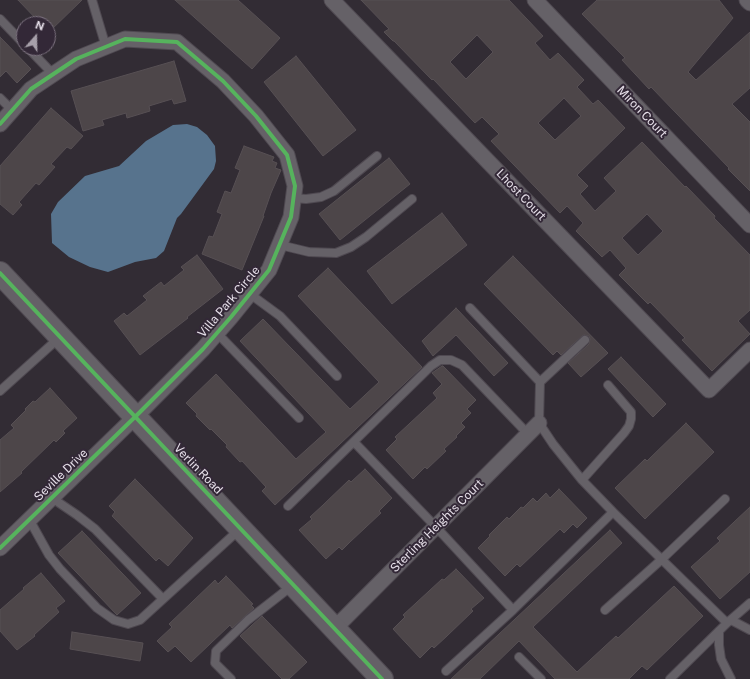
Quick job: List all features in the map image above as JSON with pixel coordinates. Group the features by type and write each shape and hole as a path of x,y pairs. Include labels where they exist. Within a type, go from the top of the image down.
{"street":[{"name":"Lhost Court","path":"332,0 709,390 750,350"},
{"name":"Miron Court","path":"535,0 750,225"},
{"path":"747,0 750,3"},
{"name":"Villa Park Circle","path":"0,124 31,89 76,59 125,39 177,42 223,81 256,116 287,155 294,186 291,217 269,270 217,333 135,417"},
{"name":"Verlin Road","path":"0,273 382,679"},
{"name":"Seville Drive","path":"0,548 135,417"},
{"name":"Sterling Heights Court","path":"335,628 539,424"}],"lane":[{"path":"92,0 106,47"},
{"path":"0,19 16,36"},
{"path":"36,56 53,74"},
{"path":"0,98 12,110"},
{"path":"293,198 306,200 321,197 334,191 377,156"},
{"path":"280,245 309,252 336,253 351,247 366,237 412,199"},
{"path":"250,294 280,316 337,376"},
{"path":"470,308 540,382 539,424 582,480 661,560 729,622 750,630"},
{"path":"217,333 299,418"},
{"path":"0,391 60,337"},
{"path":"540,382 585,340"},
{"path":"288,506 431,366 440,360 451,360 462,365 528,434"},
{"path":"582,480 624,433 629,426 631,419 631,412 608,385"},
{"path":"354,442 513,610"},
{"path":"52,498 77,515 95,530 163,599"},
{"path":"605,610 661,560 725,499"},
{"path":"446,671 513,610 613,512"},
{"path":"30,519 49,555 60,569 97,608 114,620 128,624 140,620 240,528"},
{"path":"231,679 215,663 216,651 248,620 293,584"},
{"path":"670,679 750,603"},
{"path":"719,631 719,645 722,659 731,679"},
{"path":"519,657 541,679"}],"water":[{"path":"187,124 197,127 207,135 215,146 216,161 214,169 177,218 164,251 156,258 135,262 108,272 90,267 69,257 52,243 51,214 58,202 85,176 119,166 146,141 173,125"}],"building":[{"path":"18,0 82,0 56,25 56,16 33,16"},
{"path":"175,0 238,0 280,38 252,69"},
{"path":"361,0 509,0 543,36 535,43 550,60 558,53 584,80 577,87 593,104 598,100 625,128 577,175 588,186 580,194 595,211 616,191 604,178 642,142 715,216 714,218 750,255 750,310 738,321 750,334 712,371 682,340 685,338 650,302 648,304 619,275 626,268 610,250 602,257 576,231 583,223 567,206 560,213 491,141 499,134 482,117 475,123 433,79 432,80 384,32 389,29","holes":["477,35 493,52 466,79 450,62","564,98 581,116 555,140 538,123","647,214 663,231 638,255 622,238"]},
{"path":"597,0 719,0 733,18 688,72 696,80 750,32 750,88 732,104 750,122 750,191 651,87 649,89 622,60 625,58 582,14"},
{"path":"0,37 16,54 16,56 18,56 31,69 17,83 6,71 0,77"},
{"path":"296,56 356,130 323,156 264,82"},
{"path":"174,61 186,101 174,104 172,99 149,106 150,111 127,118 126,113 102,120 104,125 83,131 71,91"},
{"path":"51,108 83,136 71,149 67,147 51,164 55,167 39,185 36,183 19,202 22,205 13,215 0,204 0,166"},
{"path":"244,146 274,157 272,161 277,163 275,168 281,170 242,270 202,254 209,236 213,237 222,214 217,212 225,191 231,193 240,170 235,168"},
{"path":"389,158 410,184 340,240 319,214"},
{"path":"442,213 467,245 392,304 367,271"},
{"path":"197,255 223,289 140,355 114,321 124,313 127,316 147,300 143,296 161,282 164,286 184,270 181,267"},
{"path":"513,256 608,353 581,377 568,363 589,344 589,336 582,336 561,355 557,351 553,355 484,284"},
{"path":"328,268 422,367 275,505 262,491 266,487 242,461 240,462 226,447 227,445 196,416 197,414 186,403 216,374 296,459 326,432 240,341 263,319 350,409 379,382 298,296"},
{"path":"456,308 508,363 494,376 456,335 433,356 422,341"},
{"path":"621,357 666,404 653,417 608,369"},
{"path":"442,366 476,400 467,409 471,413 461,423 465,427 444,449 446,451 427,469 425,467 413,479 386,450 397,439 395,437 437,398 433,393 442,384 432,373"},
{"path":"50,388 77,418 63,431 65,433 56,442 54,440 21,472 22,473 0,492 0,440 14,428 11,425 26,410 25,409"},
{"path":"686,423 714,452 645,519 615,488 645,459 647,461"},
{"path":"365,469 392,498 379,511 381,513 342,550 339,547 326,559 299,530 312,519 310,517 349,480 351,482"},
{"path":"135,479 193,538 168,566 159,558 156,561 112,516 115,512 109,506"},
{"path":"559,489 587,518 577,528 573,524 564,533 560,529 520,567 517,564 505,576 478,548 507,517 509,519 533,498 537,502 546,493 550,498"},
{"path":"750,507 750,572 720,599 691,567 720,541 717,538"},
{"path":"610,530 622,543 533,627 577,672 616,636 618,638 674,586 703,616 647,670 642,666 629,679 555,679 519,641 480,679 451,679"},
{"path":"82,531 141,593 117,615 58,553"},
{"path":"456,569 484,598 471,609 473,611 447,636 434,648 432,646 420,658 393,629 405,617 403,615 442,579 444,580"},
{"path":"41,573 65,601 56,608 59,612 34,635 35,636 17,650 0,631 0,610"},
{"path":"226,576 253,604 251,605 254,608 232,628 230,625 191,662 175,646 168,652 157,641 172,627 169,624 215,580 218,584"},
{"path":"262,616 307,662 289,679 282,679 240,636"},
{"path":"72,632 143,643 140,661 70,649"}],"cycle path":[{"path":"0,124 31,89 76,59 125,39 177,42 223,81 256,116 287,155 295,186 291,217 269,270 231,317 203,349 0,548"},
{"path":"0,273 382,679"}]}
